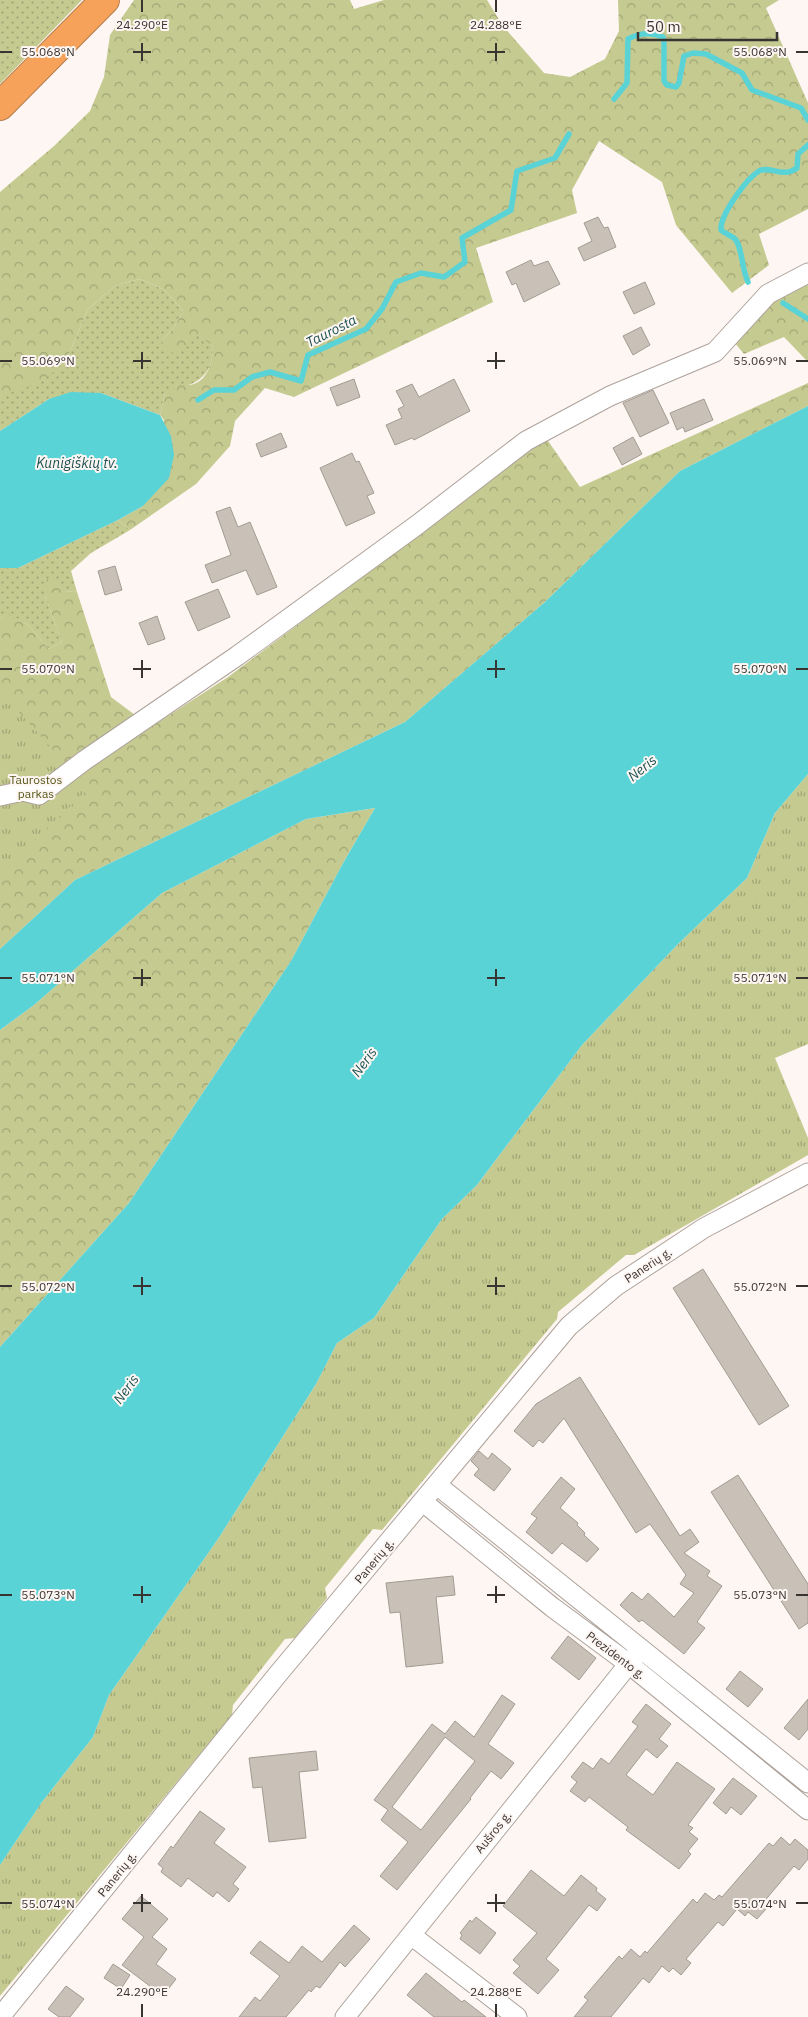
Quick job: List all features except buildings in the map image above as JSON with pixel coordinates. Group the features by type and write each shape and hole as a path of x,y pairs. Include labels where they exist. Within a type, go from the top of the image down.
{"highway":[{"path":"0,106 105,0"}],"street":[{"path":"0,796 23,791 39,795 85,760 245,651 417,525 526,441 610,396 715,352 768,294 808,273"},
{"name":"Panerių g.","path":"9,2014 272,1681 569,1326 616,1286 704,1228 808,1173"},
{"name":"Prezidento g.","path":"437,1486 642,1648 808,1783"},
{"name":"Prezidento g.","path":"423,1502 552,1607 629,1664 808,1810"},
{"name":"Aušros g.","path":"345,2017 642,1648"},
{"path":"411,1935 517,2017"}],"green space":[{"path":"0,0 82,0 0,84"},
{"path":"134,0 350,0 354,9 384,0 487,0 503,26 544,73 570,77 605,59 619,31 618,0 779,0 766,8 808,103 808,209 759,234 769,265 732,293 676,225 662,182 599,141 572,190 577,213 476,248 493,302 294,397 265,388 235,421 230,446 196,484 130,530 118,520 143,506 164,420 160,415 165,393 174,383 188,385 201,380 208,370 213,346 194,333 185,348 173,353 164,349 162,340 173,329 183,311 165,290 140,279 116,285 88,309 65,363 39,383 0,396 0,192 54,146 90,111 104,77 110,35"},
{"path":"140,279 165,290 183,311 173,329 162,340 194,332 213,346 210,366 200,379 185,387 165,393 160,415 101,393 49,399 0,431 0,396 65,363 88,309 116,285"},
{"path":"808,281 808,362 784,337 744,354 735,343 780,294"},
{"path":"808,383 808,406 680,471 545,602 405,722 75,880 0,949 0,618 9,614 27,624 49,649 62,642 45,596 45,581 54,575 64,591 77,592 111,697 151,727 228,677 546,438 580,487"},
{"path":"118,520 130,530 91,553 71,571 77,592 64,591 45,596 62,642 49,649 27,624 9,615 0,618 0,568 18,568"},
{"name":"Taurostos parkas","path":"0,691 88,789 0,873"},
{"path":"808,774 808,1044 775,1058 808,1138 808,1155 634,1255 626,1255 558,1312 557,1319 382,1530 373,1529 325,1588 327,1598 295,1638 285,1639 233,1705 232,1715 0,1996 0,1865 42,1802 93,1737 109,1695 218,1539 316,1384 337,1343 374,1318 442,1219 477,1185 582,1045 678,944 747,878 775,813"},
{"path":"375,808 291,961 129,1203 0,1347 0,1030 34,1005 162,893 306,819"}],"water":[{"name":"Kunigiškių tv.","path":"71,392 101,393 160,415 171,436 174,455 169,478 143,506 118,520 18,568 0,568 0,431 49,399"},
{"name":"Neris","path":"808,406 808,774 775,813 747,878 678,944 582,1045 477,1185 442,1219 374,1318 337,1343 316,1384 218,1539 109,1695 93,1737 42,1802 0,1865 0,1347 129,1203 291,961 375,808 306,819 162,893 34,1005 0,1030 0,949 75,880 405,722 545,602 680,471"}],"waterway":[{"name":"Taurosta","path":"614,99 627,83 628,39 636,35 650,34 663,37 664,81 667,85 676,87 679,83 684,56 693,53 706,54 742,73 752,90 801,108 808,120"},
{"name":"Taurosta","path":"198,400 214,390 234,390 252,377 270,372 301,381 308,355 366,329 382,309 396,282 421,273 444,277 465,262 462,238 511,210 517,171 555,158 569,134"},
{"name":"Taurosta","path":"748,282 737,242 721,230 725,216 747,181 754,175 763,170 792,171 797,168 798,154 808,145"},
{"name":"Taurosta","path":"783,303 808,319"}]}
